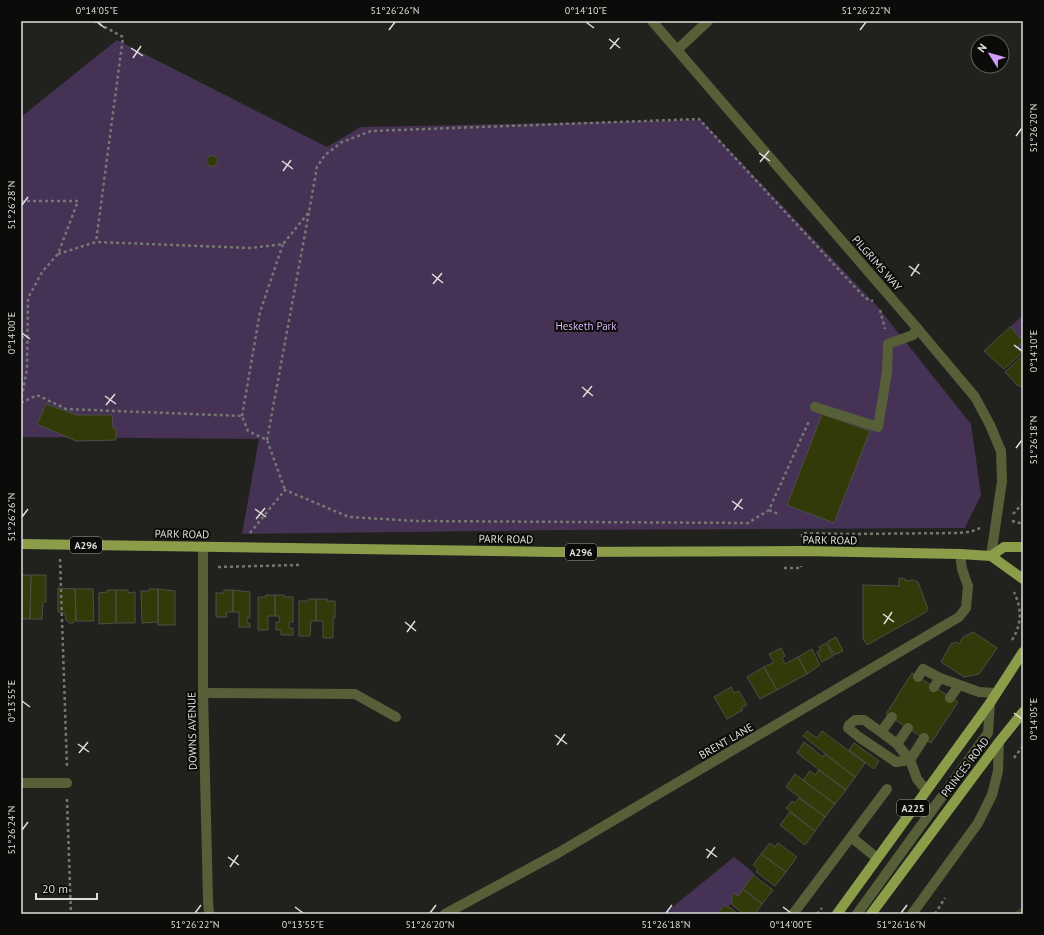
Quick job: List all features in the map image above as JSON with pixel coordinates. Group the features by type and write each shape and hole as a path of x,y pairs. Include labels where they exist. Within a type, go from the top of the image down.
{"main road":[{"name":"PARK ROAD","path":"21,544 553,552 794,551 960,554 991,556"},
{"path":"1023,547 1004,547 991,556 1023,579"},
{"name":"PRINCES ROAD","path":"837,914 990,703 1023,652"},
{"name":"PRINCES ROAD","path":"871,914 1023,712"}],"street":[{"name":"PILGRIMS WAY","path":"652,21 975,397 990,425 1001,451 1002,480 991,556"},
{"path":"677,50 708,21"},
{"path":"815,407 878,427 887,372 888,344 913,335 917,328"},
{"name":"DOWNS AVENUE","path":"203,547 203,693 209,914"},
{"name":"BRENT LANE","path":"445,914 558,853 959,617 966,608 968,586 962,568 960,554"},
{"path":"918,676 923,669 940,678 979,692 996,693"},
{"path":"934,687 940,678"},
{"path":"950,698 959,685"},
{"path":"203,693 355,694 396,717"},
{"path":"857,914 988,733 990,703"},
{"path":"881,732 892,718"},
{"path":"924,738 910,760 896,762 858,737 848,728 849,725 855,720 864,720 898,744 910,760 917,779 926,790"},
{"path":"898,744 908,728"},
{"path":"912,914 978,823 992,795 998,772 999,742"},
{"path":"21,783 67,783"},
{"path":"793,914 887,789"},
{"path":"851,837 877,858"}],"path":[{"path":"94,21 123,37 96,242"},
{"path":"815,407 769,510 748,523 417,521 349,517 285,490 267,440 317,167 325,155 342,142 371,131 699,119 865,298 879,304 888,344"},
{"path":"21,201 78,201 58,254 42,272 28,298 27,370 21,402"},
{"path":"267,440 248,431 242,416 260,312 283,244 309,212"},
{"path":"58,254 96,242 252,248 283,244"},
{"path":"21,337 27,337"},
{"path":"21,402 37,395 66,409 242,416"},
{"path":"236,547 252,531 285,490"},
{"path":"1013,514 1023,502"},
{"path":"769,510 780,515"},
{"path":"1008,520 1023,524"},
{"path":"802,533 958,533 970,532 980,528 981,522"},
{"path":"65,557 60,557 71,914"},
{"path":"1018,751 1023,746"}],"green space":[{"name":"Hesketh Park","path":"117,40 327,147 361,127 701,120 877,306 971,424 981,495 965,528 561,530 242,534 259,439 21,437 21,117"},
{"path":"1023,315 1023,341 1010,327"},
{"path":"1023,341 1023,354 1017,347"},
{"path":"734,857 755,874 738,896 734,894 731,898 733,900 728,908 717,914 664,914"}],"building":[{"path":"210,156 214,156 216,157 216,165 210,166 207,163 207,159"},
{"path":"1010,327 1023,341 1017,347 1022,353 1004,369 984,351"},
{"path":"1023,355 1023,389 1019,385 1018,386 1005,372"},
{"path":"46,404 77,415 112,415 113,428 116,428 116,440 76,441 37,424"},
{"path":"822,414 870,431 834,523 787,505"},
{"path":"21,575 31,575 30,619 21,619"},
{"path":"31,575 46,575 46,602 43,602 42,619 30,619"},
{"path":"899,578 905,579 905,581 914,580 918,582 928,609 926,612 867,645 863,638 863,585 899,586"},
{"path":"58,588 75,589 76,619 73,623 69,623 66,620 65,613 58,612"},
{"path":"75,589 93,589 94,621 76,621"},
{"path":"149,589 158,589 158,622 142,623 141,591 149,591"},
{"path":"158,589 175,591 175,625 158,625"},
{"path":"107,590 116,590 116,623 99,624 99,593 107,592"},
{"path":"116,590 128,590 128,593 135,592 135,623 116,623"},
{"path":"224,590 233,590 233,612 226,612 227,617 216,617 216,593 224,593"},
{"path":"233,590 250,592 250,618 247,618 247,623 250,623 250,627 239,627 239,612 233,612"},
{"path":"266,595 275,595 275,616 268,616 268,630 258,630 258,597 266,597"},
{"path":"275,595 293,597 293,622 289,622 289,628 293,628 293,635 281,635 281,630 276,630 276,622 280,622 279,616 275,616"},
{"path":"308,599 316,599 316,621 311,621 310,636 299,636 299,601 308,601"},
{"path":"316,599 335,601 333,638 323,638 323,621 316,621"},
{"path":"973,632 997,648 979,674 964,677 941,662 951,644 956,642 959,644 963,637"},
{"path":"836,637 843,651 834,655 827,642"},
{"path":"826,643 833,656 822,662 817,652 821,650 819,647"},
{"path":"781,648 785,656 782,658 785,664 798,657 807,674 777,690 764,667 774,662 769,654"},
{"path":"812,649 820,665 807,674 798,657"},
{"path":"764,667 777,690 760,699 747,677"},
{"path":"912,673 958,702 931,743 886,714"},
{"path":"731,687 734,693 739,691 747,705 741,708 743,710 727,719 714,697"},
{"path":"807,731 817,738 822,731 865,763 855,777 803,736"},
{"path":"804,742 823,757 825,754 855,777 846,790 797,753"},
{"path":"854,743 879,761 874,769 849,750"},
{"path":"819,770 846,790 835,804 803,780 810,771 815,775"},
{"path":"795,774 835,804 825,817 786,787"},
{"path":"799,798 825,817 815,831 786,808 792,801 795,803"},
{"path":"790,812 815,831 805,845 780,825"},
{"path":"770,843 775,847 778,843 797,857 786,872 761,854"},
{"path":"761,854 786,872 775,886 756,872 758,869 753,865"},
{"path":"753,875 773,890 762,904 743,889"},
{"path":"743,889 762,904 755,914 744,914 731,904 733,900 731,898 734,893 738,896"},
{"path":"724,905 728,908 729,907 738,914 717,914"},
{"path":"1023,907 1023,914 1014,914"}]}
